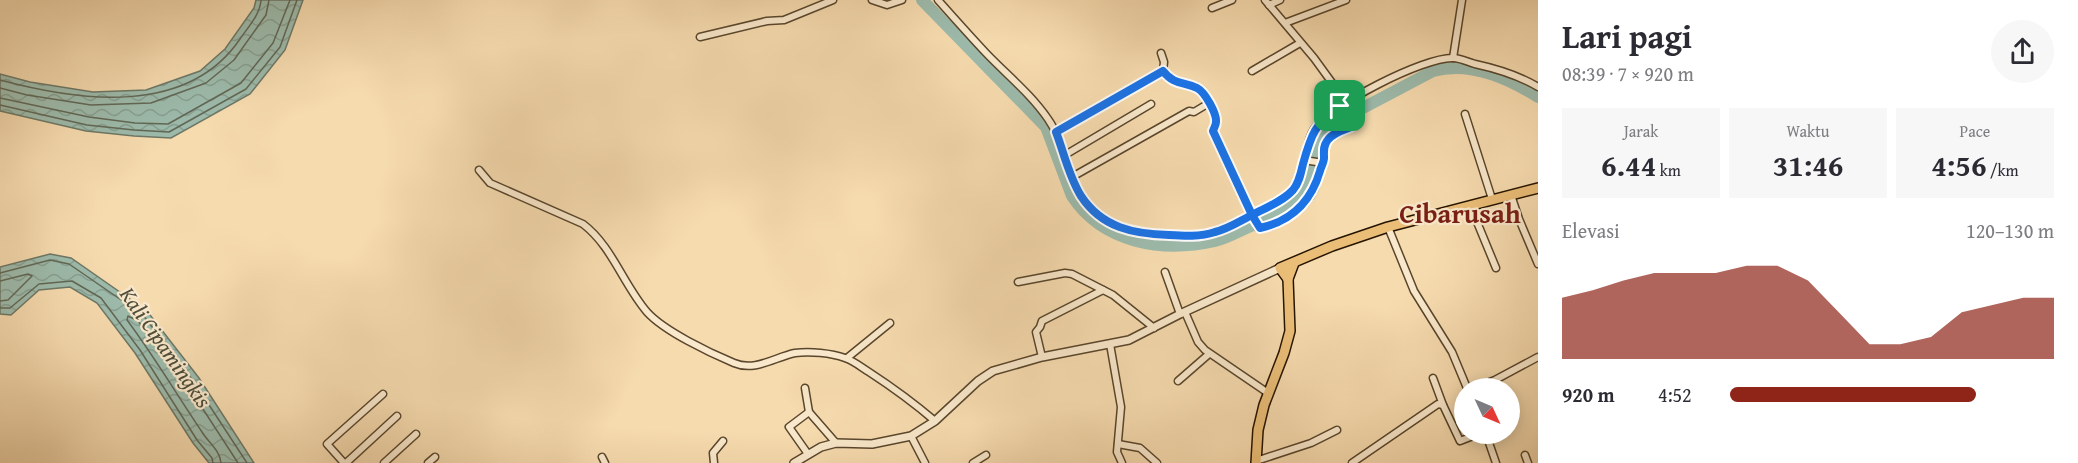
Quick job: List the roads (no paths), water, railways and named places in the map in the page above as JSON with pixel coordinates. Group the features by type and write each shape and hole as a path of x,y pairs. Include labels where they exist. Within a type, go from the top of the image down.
{"main road":[{"path":"1288,279 1280,268 1332,246 1388,227 1538,188"},
{"path":"1256,462 1258,430 1268,393 1281,362 1290,331 1288,279 1294,263"}],"street":[{"path":"700,37 767,21 784,20 821,2 833,0"},
{"path":"872,0 887,5 902,0"},
{"path":"938,0 987,54 1033,99 1056,132 1072,177 1082,196 1097,214 1119,228 1134,232 1200,235 1254,220 1292,191 1306,160 1312,133 1327,115 1343,104 1408,71 1453,58 1503,71 1538,87"},
{"path":"1212,8 1232,0"},
{"path":"1161,53 1164,62 1163,71 1170,80 1196,88 1209,103 1216,117 1213,131 1254,220 1261,228 1279,223 1293,213 1313,191 1324,159 1323,149 1327,140 1351,127 1344,113 1343,104 1314,58 1267,3 1280,0"},
{"path":"1285,23 1346,0"},
{"path":"1453,58 1462,0"},
{"path":"1252,72 1300,43"},
{"path":"1056,132 1163,71"},
{"path":"1072,177 1189,111 1194,112 1209,103"},
{"path":"1065,155 1151,104"},
{"path":"1465,114 1492,199"},
{"path":"1306,160 1322,163"},
{"path":"479,170 490,183 569,217 588,228 607,248 631,288 655,320 687,339 740,366 751,366 796,353 836,355 847,358 885,382 935,421"},
{"path":"1512,195 1519,219 1538,264"},
{"path":"1470,205 1496,268"},
{"path":"1388,227 1414,291 1452,352 1463,378"},
{"path":"794,463 821,447 836,443 872,444 911,436 935,421 978,381 993,371 1042,357 1129,340 1280,268"},
{"path":"1165,272 1182,313 1198,342 1209,354 1268,393"},
{"path":"1018,282 1065,273 1081,277 1125,304 1154,328"},
{"path":"1042,357 1036,332 1042,321 1103,290"},
{"path":"847,358 890,323"},
{"path":"1110,345 1120,407 1117,452 1122,463"},
{"path":"1178,381 1209,354"},
{"path":"1499,378 1538,357"},
{"path":"1433,378 1454,428"},
{"path":"805,388 809,412 836,443"},
{"path":"383,394 327,444 345,463 398,416"},
{"path":"1352,463 1438,404 1443,405"},
{"path":"808,454 789,427 809,412"},
{"path":"1256,462 1311,443 1337,430"},
{"path":"384,463 416,434"},
{"path":"911,436 926,463"},
{"path":"714,463 713,453 723,441"},
{"path":"1118,444 1140,448 1157,463"},
{"path":"1489,444 1496,463"},
{"path":"973,463 986,455"},
{"path":"1525,455 1528,463"},
{"path":"428,463 435,457"}],"water":[{"path":"256,0 303,0 285,50 250,94 171,138 86,131 0,111 0,74 30,82 93,92 146,90 200,71 225,49 254,8"},
{"name":"Kali Cipamingkis","path":"50,254 71,258 147,311 199,378 254,463 209,463 193,443 135,353 97,303 70,287 39,290 11,315 0,314 0,267"}],"waterway":[{"path":"922,0 1046,127 1072,196 1085,212 1100,225 1135,241 1175,246 1215,241 1271,216 1294,200 1307,182 1325,128 1433,71 1460,68 1488,73 1538,97"}],"district":[{"name":"Cibarusah","path":"1460,214"}]}
